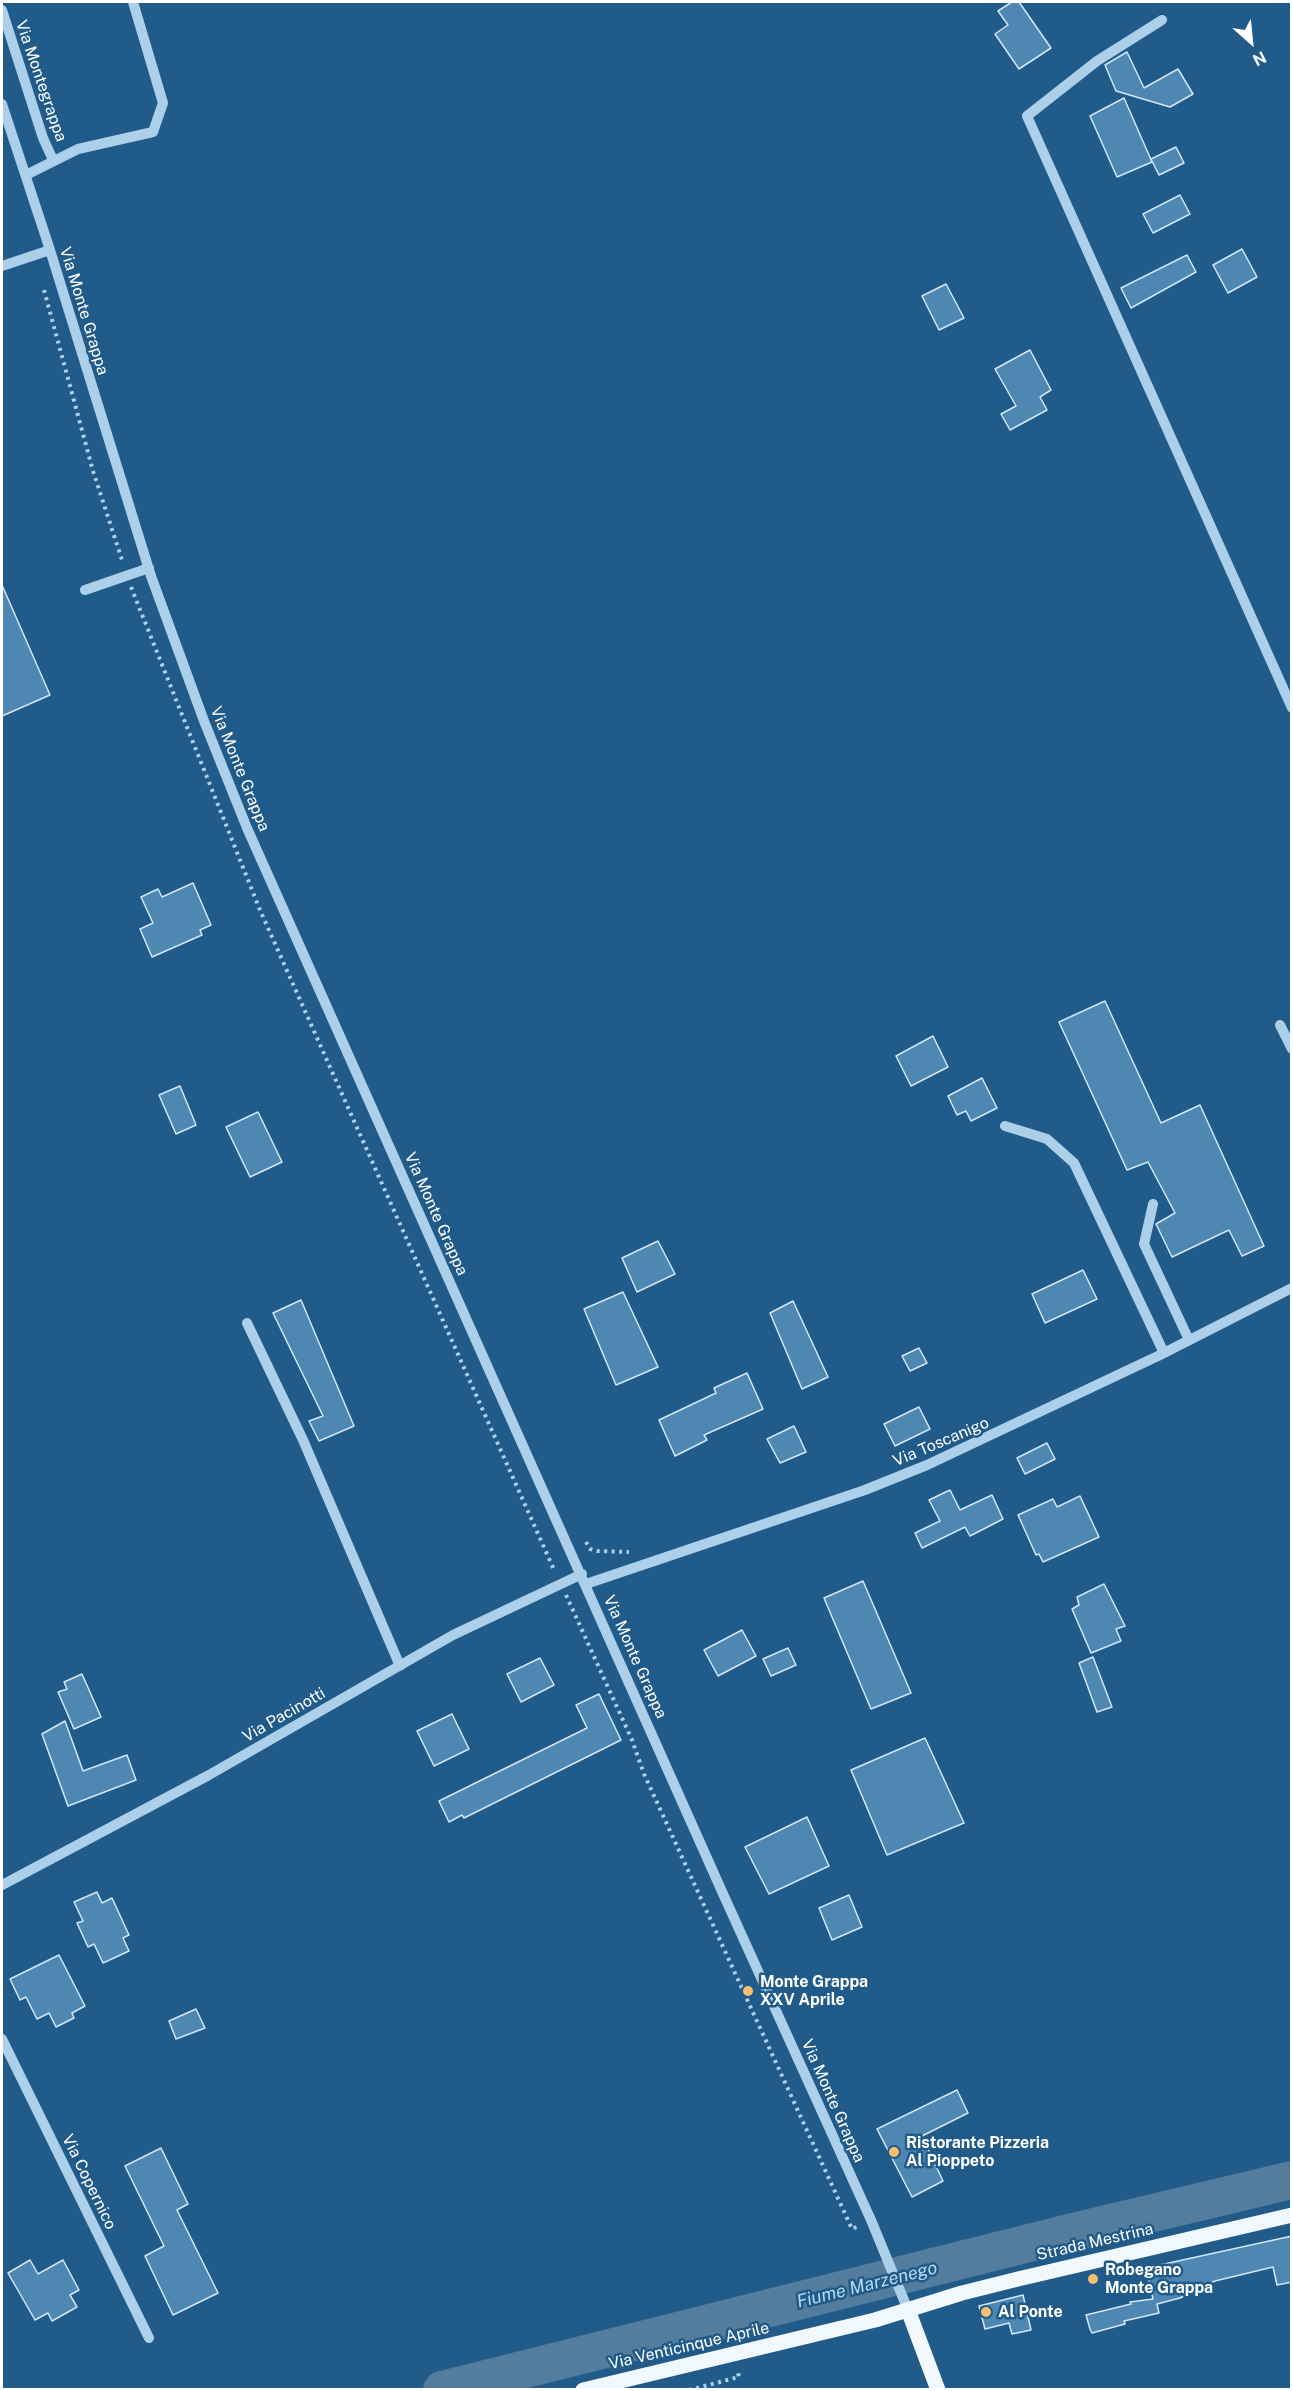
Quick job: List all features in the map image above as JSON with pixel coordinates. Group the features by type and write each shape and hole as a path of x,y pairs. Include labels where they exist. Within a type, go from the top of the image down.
{"main road":[{"name":"Strada Mestrina","path":"908,2310 1018,2279 1292,2215"},
{"name":"Via Venticinque Aprile","path":"583,2390 831,2331 908,2310"},
{"path":"908,2310 938,2390"}],"street":[{"name":"Via Montegrappa","path":"26,175 78,149 153,132 163,103 133,2"},
{"name":"Via Montegrappa","path":"2,10 43,138 53,160"},
{"path":"1162,20 1097,62 1027,116 1292,708"},
{"name":"Via Monte Grappa","path":"2,104 149,568 204,721 247,828 881,2243 908,2310"},
{"path":"2,266 50,250"},
{"path":"85,590 149,568"},
{"path":"1280,1025 1292,1049"},
{"path":"1005,1126 1047,1139 1074,1164 1164,1353"},
{"path":"1153,1204 1144,1244 1189,1340"},
{"name":"Via Toscanigo","path":"584,1579 644,1564 865,1490 927,1465 1164,1353 1292,1288"},
{"path":"247,1323 303,1440 400,1666"},
{"name":"Via Pacinotti","path":"2,1885 210,1775 453,1635 584,1579"},
{"name":"Via Copernico","path":"2,2039 149,2338"}],"path":[{"path":"586,1542 590,1549 597,1551 637,1552 644,1564"},
{"path":"574,1610 632,1740 644,1774 847,2218"},
{"path":"690,2390 739,2377 734,2353"}],"building":[{"path":"1012,2 1019,2 1051,48 1019,69 995,34 1008,25 998,11"},
{"path":"1127,52 1144,88 1178,69 1193,94 1170,107 1116,91 1105,65"},
{"path":"1124,98 1152,162 1117,177 1090,116"},
{"path":"1176,147 1184,163 1159,175 1151,159"},
{"path":"1180,195 1190,214 1153,233 1143,214"},
{"path":"1242,249 1257,277 1228,293 1213,265"},
{"path":"1187,255 1196,272 1131,308 1121,288"},
{"path":"946,284 964,318 939,330 922,296"},
{"path":"1030,350 1051,390 1040,397 1047,410 1010,430 1001,414 1016,406 995,369"},
{"path":"2,585 50,695 2,716"},
{"path":"193,883 211,925 200,930 202,935 152,957 140,929 153,923 141,897 158,889 162,897"},
{"path":"1105,1001 1161,1123 1200,1105 1264,1246 1242,1256 1229,1230 1172,1257 1156,1224 1175,1213 1148,1162 1127,1170 1059,1022"},
{"path":"933,1036 948,1067 911,1086 896,1056"},
{"path":"982,1078 997,1108 971,1121 966,1111 957,1115 948,1096"},
{"path":"180,1086 196,1125 176,1134 159,1095"},
{"path":"258,1112 282,1162 250,1177 226,1127"},
{"path":"658,1241 675,1274 637,1292 622,1258"},
{"path":"1083,1270 1097,1299 1045,1323 1032,1294"},
{"path":"623,1292 658,1367 616,1385 584,1309"},
{"path":"301,1300 354,1426 319,1441 309,1421 323,1416 273,1313"},
{"path":"793,1301 828,1377 802,1389 770,1313"},
{"path":"919,1348 927,1363 910,1371 902,1356"},
{"path":"747,1373 763,1409 704,1435 707,1440 675,1456 659,1420 716,1393 714,1388"},
{"path":"919,1407 930,1429 895,1446 884,1424"},
{"path":"794,1426 806,1452 780,1463 767,1439"},
{"path":"1047,1443 1055,1459 1025,1474 1017,1458"},
{"path":"950,1490 960,1510 992,1495 1003,1519 970,1536 965,1527 922,1548 915,1533 940,1521 929,1500"},
{"path":"1080,1496 1099,1537 1043,1562 1039,1554 1036,1555 1018,1515 1053,1499 1057,1507"},
{"path":"863,1581 911,1693 871,1709 824,1598"},
{"path":"1104,1584 1125,1626 1116,1629 1121,1641 1091,1653 1072,1609 1079,1605 1077,1597"},
{"path":"742,1630 756,1656 718,1676 704,1650"},
{"path":"788,1648 796,1665 771,1676 763,1659"},
{"path":"1093,1657 1112,1707 1097,1712 1079,1663"},
{"path":"540,1658 554,1685 521,1702 507,1674"},
{"path":"82,1674 101,1717 74,1729 58,1692 67,1689 64,1682"},
{"path":"599,1694 621,1740 464,1818 462,1815 449,1822 439,1801 587,1728 576,1705"},
{"path":"452,1714 469,1749 434,1766 417,1731"},
{"path":"65,1721 83,1771 127,1755 136,1780 68,1806 42,1734"},
{"path":"925,1738 964,1823 887,1855 851,1770"},
{"path":"807,1817 829,1866 769,1894 745,1847"},
{"path":"97,1892 102,1903 112,1898 129,1935 123,1938 129,1951 103,1963 94,1944 88,1947 77,1923 83,1921 74,1902"},
{"path":"849,1895 862,1927 832,1940 819,1908"},
{"path":"59,1955 85,2006 72,2013 74,2018 56,2027 49,2013 37,2019 26,1997 20,2000 10,1979"},
{"path":"196,2009 205,2028 176,2039 169,2021"},
{"path":"957,2090 968,2113 922,2136 943,2181 912,2197 877,2129"},
{"path":"161,2148 188,2204 177,2210 218,2293 173,2315 145,2256 164,2246 125,2166"},
{"path":"1292,2236 1292,2282 1277,2285 1273,2267 1215,2281 1180,2298 1157,2304 1159,2313 1124,2321 1125,2324 1092,2333 1090,2329 1086,2315 1131,2304 1130,2302 1153,2299 1146,2268"},
{"path":"30,2260 38,2274 63,2260 79,2290 70,2295 77,2307 52,2321 48,2313 35,2320 8,2273"},
{"path":"1023,2295 1031,2330 1012,2334 1009,2323 985,2329 979,2306"}],"waterway":[{"name":"Fiume Marzenego","path":"442,2390 1073,2232 1292,2180"}],"place":[{"name":"Monte Grappa XXV Aprile","path":"748,1991"},
{"name":"Ristorante Pizzeria Al Pioppeto","path":"894,2152"},
{"name":"Robegano Monte Grappa","path":"1093,2279"},
{"name":"Al Ponte","path":"986,2312"}]}
